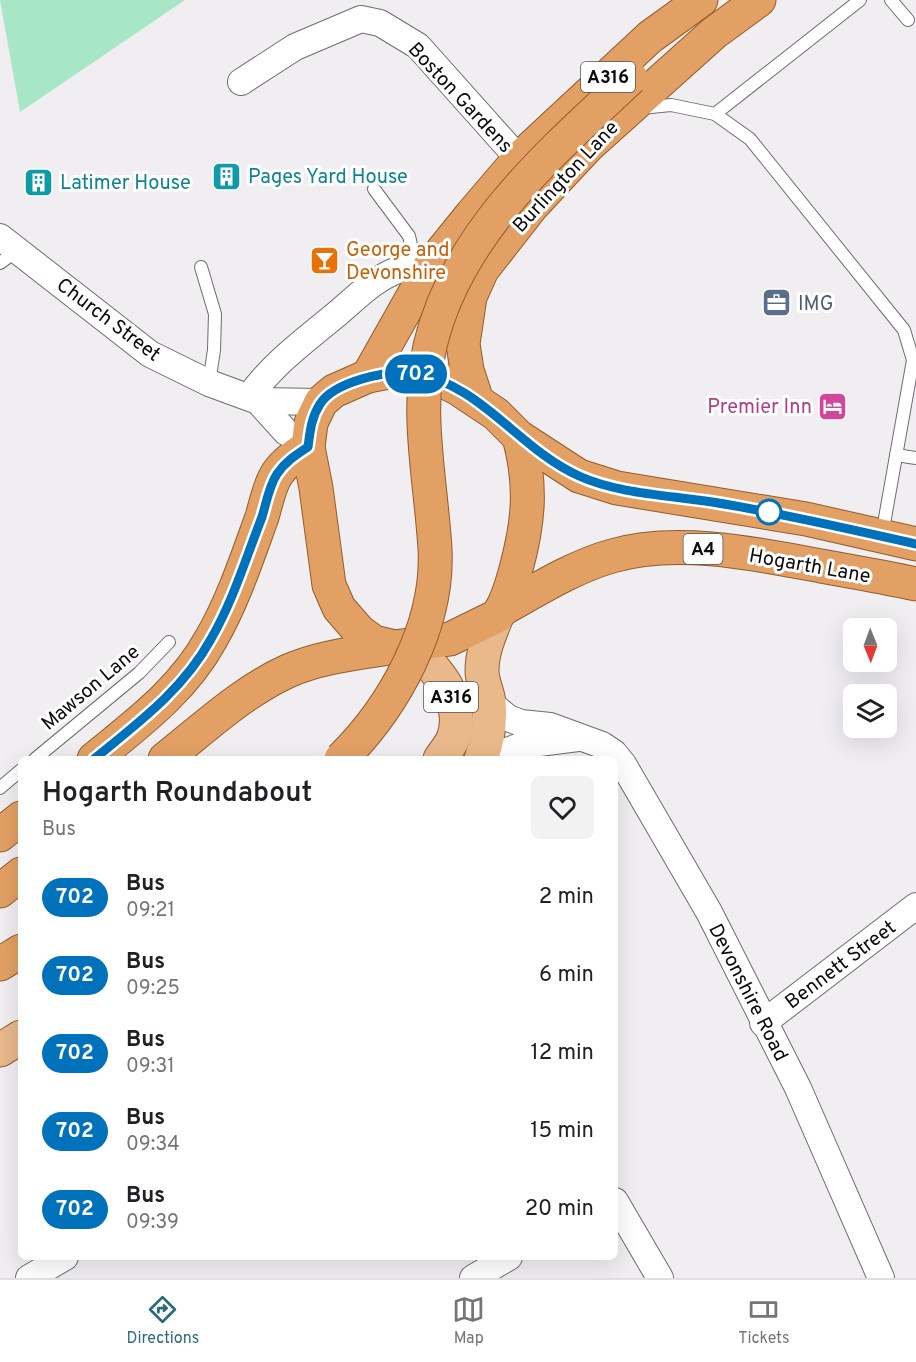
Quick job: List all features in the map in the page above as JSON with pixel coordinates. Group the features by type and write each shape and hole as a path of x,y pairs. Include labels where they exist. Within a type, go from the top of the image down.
{"highway":[{"name":"Burlington Lane","path":"368,376 421,266 472,214 519,159 650,37 701,0"},
{"name":"A316","path":"344,756 373,723 392,695 416,649 426,616 433,585 435,552 423,412 425,381 430,346 453,282 479,239 512,197 556,149 629,94 706,16 729,0"},
{"name":"Burlington Lane","path":"477,401 466,370 463,344 470,297 482,270 532,206 588,146 629,94 759,0"},
{"name":"Hogarth Lane","path":"321,402 334,391 368,376 389,372 411,373 438,379 457,388 496,414 519,437 579,476 617,488 806,519 916,544"},
{"path":"321,402 310,423 308,446 329,585 339,608 359,631 374,642 403,646"},
{"path":"499,613 518,560 528,510 525,458 519,437"},
{"path":"98,756 153,711 179,686 211,640 236,585 276,476 290,459 308,446"},
{"name":"Hogarth Lane","path":"169,756 239,700 291,670 334,657 450,639 548,584 613,556 661,549 706,549 757,555 916,584"},
{"path":"0,836 18,821"},
{"path":"0,891 18,876"},
{"path":"0,964 18,953"}],"main road":[{"name":"A316","path":"482,756 488,738 489,702 482,674 482,663 486,644 499,613"},
{"name":"A316","path":"403,646 430,662 442,678 456,713 452,740 442,756"},
{"path":"0,1050 18,1039"}],"street":[{"name":"Boston Gardens","path":"242,82 295,47 361,20 380,23 418,46 519,159"},
{"name":"Church Street","path":"6,250 150,354 209,383 254,398 321,402"},
{"name":"Burlington Lane","path":"254,398 261,381 286,357 375,282 397,270 421,266"},
{"path":"254,398 286,432 308,446"},
{"name":"Devonshire Road","path":"489,702 508,718 521,723 550,726 602,745 616,756"},
{"name":"Devonshire Road","path":"494,756 523,745 578,738"},
{"name":"Devonshire Road","path":"618,758 709,912 763,1023 798,1088 881,1278"},
{"name":"Bennett Street","path":"763,1023 916,906"},
{"path":"618,1206 660,1278"},
{"path":"29,1278 61,1260"},
{"path":"473,1278 504,1260"}],"lane":[{"path":"715,114 860,0"},
{"path":"891,0 908,20"},
{"path":"629,94 715,114 750,139 904,330 913,360 882,537"},
{"path":"374,189 409,236 412,249 421,266"},
{"path":"201,267 215,314 214,350 209,383"},
{"path":"896,454 916,458"},
{"name":"Mawson Lane","path":"38,756 139,673 169,642"},
{"path":"0,788 18,773"}],"green space":[{"path":"0,0 185,0 20,112"}],"bus line":[{"name":"702","path":"98,756 153,711 179,686 211,640 223,616 276,476 290,459 308,447 310,423 321,402 334,391 368,376 389,372 411,373 438,379 457,388 496,414 519,437 550,459 579,476 617,488 806,519 916,544"}],"place":[{"name":"Pages Yard House","path":"227,176"},
{"name":"Latimer House","path":"39,182"},
{"name":"George and Devonshire","path":"325,260"},
{"name":"IMG","path":"777,303"},
{"name":"Premier Inn","path":"833,406"}]}
